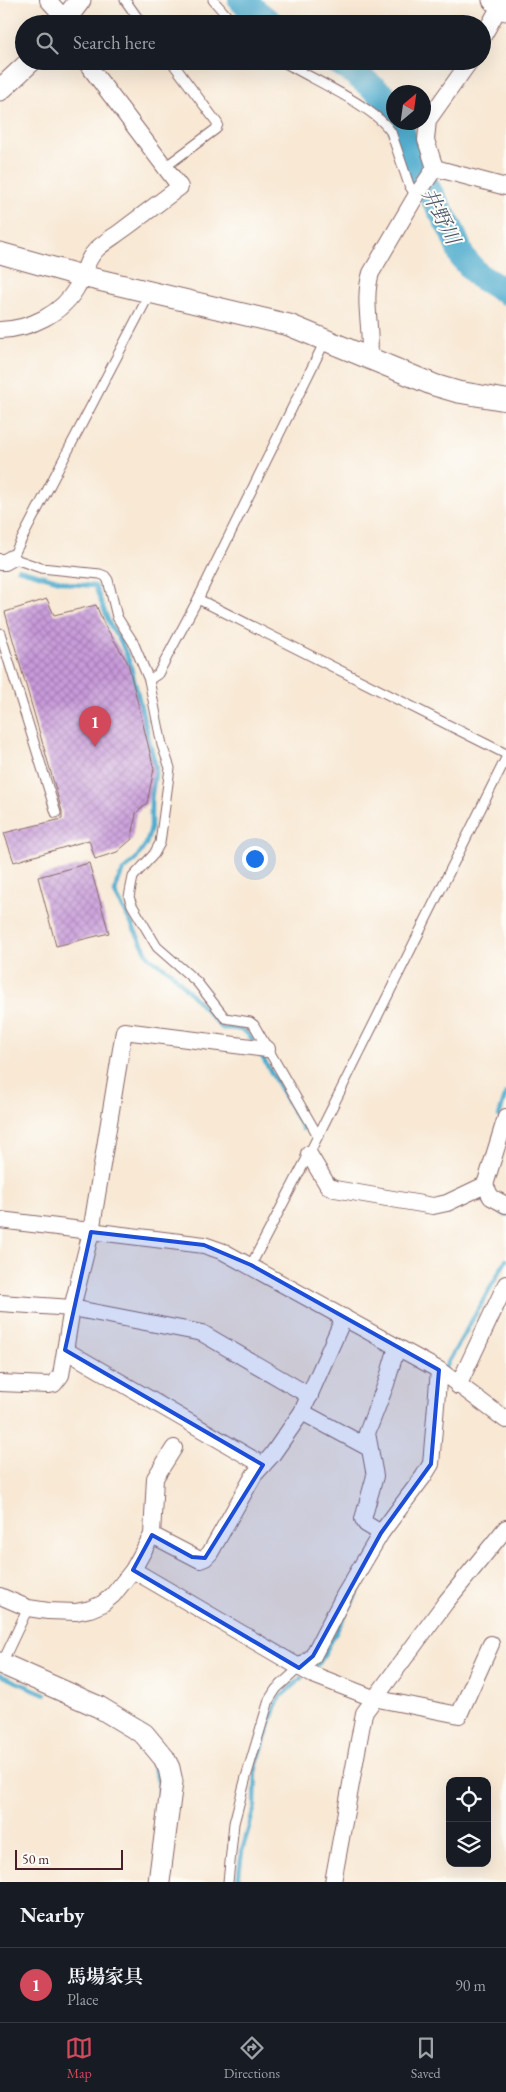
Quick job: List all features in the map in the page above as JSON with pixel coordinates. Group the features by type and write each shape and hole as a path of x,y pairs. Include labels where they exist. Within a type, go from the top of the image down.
{"street":[{"path":"48,0 59,15"},
{"path":"69,15 80,0"},
{"path":"491,22 500,5"},
{"path":"0,90 21,70"},
{"path":"0,330 18,329 37,322 58,309 72,295 82,276 84,267 97,249 180,187 92,70"},
{"path":"370,359 371,344 366,300 367,285 380,256 434,170 426,140 428,120 465,70"},
{"path":"434,170 506,187"},
{"path":"0,253 150,293 289,325 434,385 458,392 506,400"},
{"path":"0,1383 54,1384 61,1375 72,1308 91,1232 124,1031 267,1049"},
{"path":"506,1117 485,1185 491,1197 506,1205"},
{"path":"309,1154 328,1186 335,1189 433,1206 447,1203 485,1185"},
{"path":"0,1220 204,1246 224,1252 251,1265 438,1370 506,1420"},
{"path":"458,1386 506,1284"},
{"path":"0,1303 72,1308 202,1333 310,1396"},
{"path":"152,1536 200,1560 210,1553 254,1475 272,1456 302,1412 344,1317"},
{"path":"381,1533 366,1524 363,1519 375,1476 367,1433 386,1384 397,1347"},
{"path":"65,1350 263,1465"},
{"path":"299,1668 313,1656 345,1594 381,1533 431,1464 438,1370"},
{"path":"302,1412 369,1448"},
{"path":"0,1596 28,1608 76,1612 90,1610 102,1604 113,1595 133,1570 152,1536 156,1478 174,1448"},
{"path":"333,1882 364,1713 373,1698 446,1602 506,1528"},
{"path":"133,1570 299,1668 373,1698 459,1715 491,1644"},
{"path":"1,1663 99,1707 144,1734 164,1758 169,1768 172,1782 164,1881"}],"lane":[{"path":"125,0 136,15"},
{"path":"213,0 226,15"},
{"path":"165,167 216,129 218,124 177,70"},
{"path":"298,70 364,108 386,124 410,185 418,193"},
{"path":"150,293 6,560 41,568 105,576 108,580 117,617 133,642 149,680 162,745 170,768 160,843 154,854 133,877 129,897 132,905 156,947 197,982 225,1018 250,1022 254,1025 317,1134"},
{"path":"149,680 158,674 198,599 326,339"},
{"path":"198,599 506,754"},
{"path":"0,633 56,813"},
{"path":"251,1265 309,1154 317,1134 506,758"},
{"path":"1,1663 28,1608"},
{"path":"228,1882 234,1824 269,1700 276,1689 299,1668"}],"highlighted area":[{"path":"91,1232 204,1245 251,1265 439,1370 431,1464 381,1533 313,1656 299,1668 133,1570 152,1535 192,1557 205,1558 263,1465 65,1350"}],"building":[{"path":"47,599 54,615 96,605 104,624 128,663 154,769 147,803 136,813 132,839 117,852 95,859 89,840 14,862 4,833 62,819 62,811 5,612"},
{"path":"89,863 109,933 56,946 38,877"}],"waterway":[{"name":"井野川","path":"241,0 260,15"},
{"name":"井野川","path":"351,70 386,98"},
{"name":"井野川","path":"402,130 412,161 452,231 462,257 479,276 506,292"},
{"path":"18,569 71,584 95,586 110,625 121,642 130,663 156,768 151,799 151,828 146,844 136,859 124,870 117,882 115,893 149,957 171,972 222,1028 244,1031 253,1041"},
{"path":"260,1053 303,1129"},
{"path":"499,1116 506,1093"},
{"path":"480,1199 489,1204"},
{"path":"496,1209 506,1215"},
{"path":"445,1368 506,1260"},
{"path":"314,1668 320,1662 362,1584 407,1511"},
{"path":"0,1675 45,1694"},
{"path":"238,1882 242,1851 255,1806 256,1767 280,1697 301,1678"},
{"path":"146,1752 156,1773 160,1796"}],"place":[{"name":"馬場家具","path":"95,747"}]}
